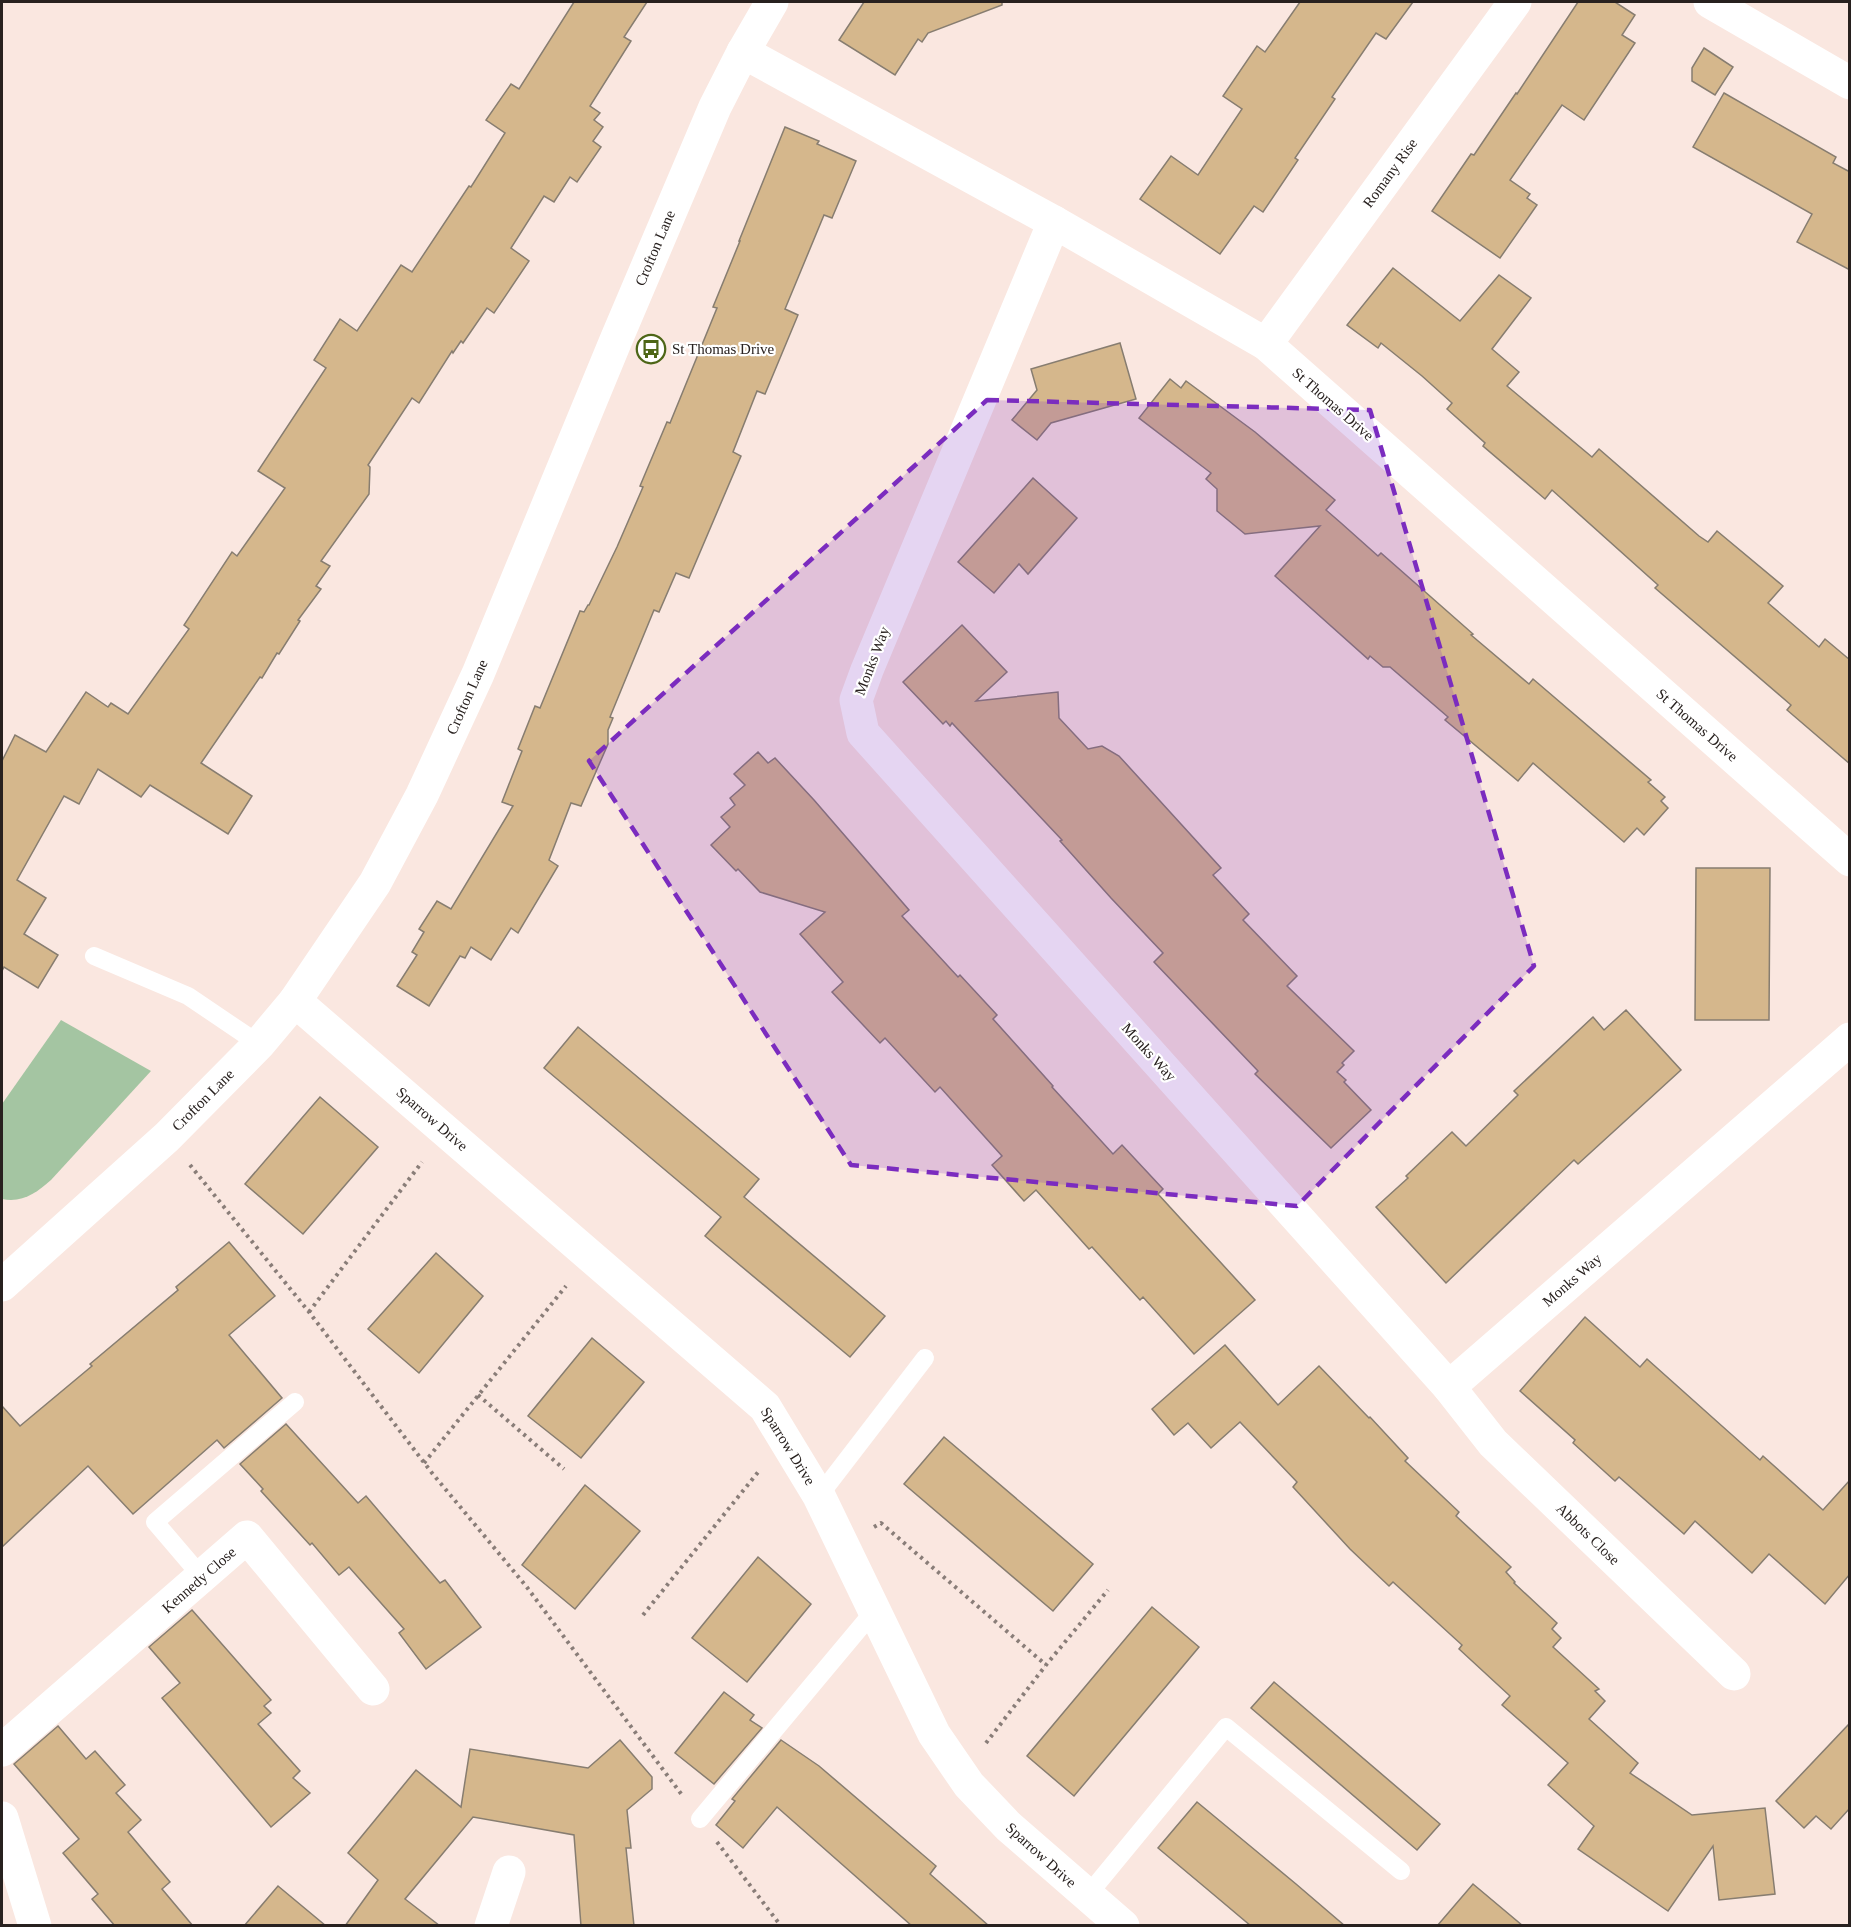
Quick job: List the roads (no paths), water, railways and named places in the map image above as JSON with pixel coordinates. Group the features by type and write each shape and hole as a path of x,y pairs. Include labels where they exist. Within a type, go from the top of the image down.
{"street":[{"name":"Romany Rise","path":"1266,344 1515,2"},
{"path":"1710,2 1850,83"},
{"name":"Crofton Lane","path":"7,1271 167,1137 259,1044 295,1001 375,883 422,795 478,674 715,108 768,3"},
{"name":"St Thomas Drive","path":"743,52 1054,222 1266,344 1850,860"},
{"name":"Monks Way","path":"1054,222 867,670 856,700 863,733 1449,1387 1850,1039"},
{"name":"Sparrow Drive","path":"295,1001 765,1407 819,1496 934,1734 962,1775 1008,1826 1123,1926"},
{"name":"Abbots Close","path":"1449,1387 1493,1443 1734,1674"},
{"name":"Kennedy Close","path":"2,1750 247,1537 373,1689"},
{"path":"2,1818 35,1926"},
{"path":"491,1926 509,1872"}],"lane":[{"path":"94,956 188,996 259,1044"},
{"path":"819,1496 925,1358"},
{"path":"202,1577 155,1522 295,1402"},
{"path":"700,1819 874,1611"},
{"path":"1087,1896 1226,1727 1401,1871"}],"place":[{"name":"St Thomas Drive","path":"651,349"}]}
